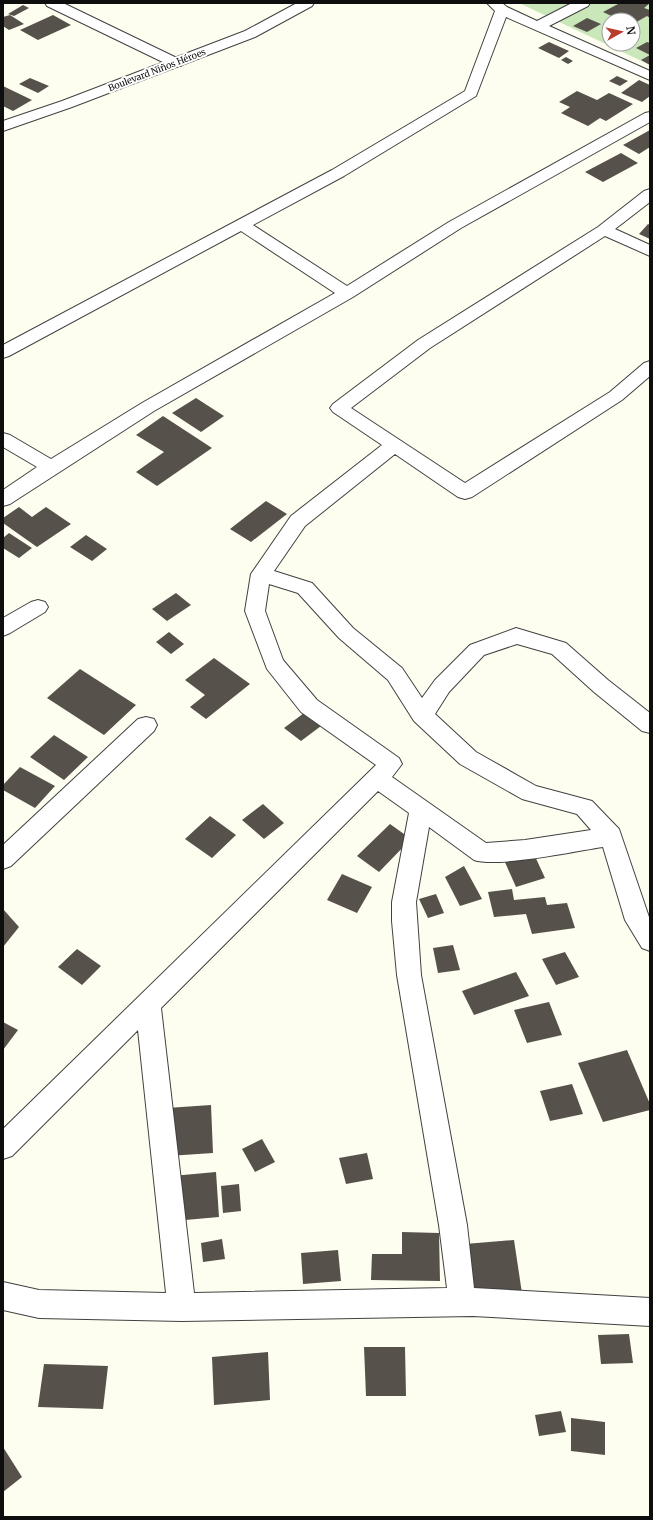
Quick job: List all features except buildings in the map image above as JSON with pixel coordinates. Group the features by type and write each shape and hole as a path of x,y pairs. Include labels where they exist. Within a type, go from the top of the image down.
{"street":[{"path":"52,3 176,63"},
{"name":"Boulevard Niños Héroes","path":"3,125 176,63 250,34 307,3"},
{"path":"538,26 582,3"},
{"path":"3,352 338,173 471,93 498,6 538,26 650,76"},
{"path":"3,499 50,467 154,404 347,292 455,225 650,116"},
{"path":"650,194 604,230 424,344 339,408 465,492 616,396 650,367"},
{"path":"241,224 347,292"},
{"path":"604,230 650,251"},
{"path":"3,439 50,467"},
{"path":"3,1147 391,764 309,706 274,663 255,611 262,574 298,521 395,445"},
{"path":"262,574 305,588 346,633 395,674 422,714 468,758 530,793 584,807 611,836 637,920 650,941"},
{"path":"3,628 38,607"},
{"path":"422,714 442,686 477,650 516,636 559,648 601,686 650,725"},
{"path":"3,859 146,725"},
{"path":"377,778 482,853 525,849 611,836"},
{"path":"422,809 404,902 404,921 410,975 453,1225 462,1302"},
{"path":"148,1004 182,1307"},
{"path":"3,1296 38,1304 182,1307 462,1302 523,1304 650,1312"}],"green space":[{"path":"519,3 650,3 650,65 623,52 641,52 641,12 601,12 601,42"}]}
